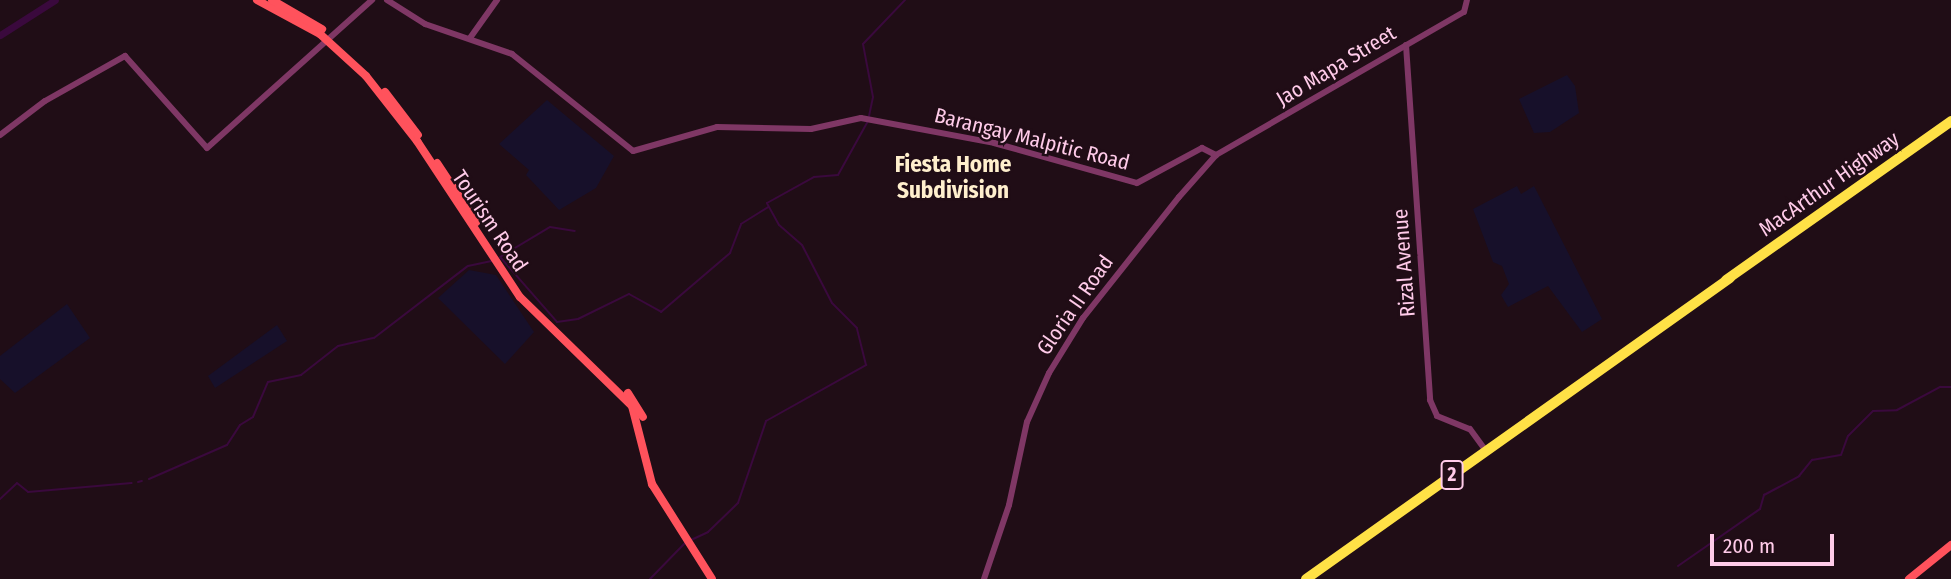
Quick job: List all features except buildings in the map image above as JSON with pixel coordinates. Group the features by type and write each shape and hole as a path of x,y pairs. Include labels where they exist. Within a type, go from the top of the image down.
{"highway":[{"name":"MacArthur Highway","path":"1306,579 1951,121"}],"main road":[{"name":"Tourism Road","path":"257,0 333,41"},
{"name":"Tourism Road","path":"272,0 333,41 410,123 497,260 530,302 639,406 656,488 712,579"},
{"path":"1909,579 1951,545"},
{"name":"Tourism Road","path":"708,570 718,579"}],"street":[{"path":"0,135 45,102 125,56 207,148 333,41 372,0"},
{"path":"387,0 425,24 470,38 497,0"},
{"name":"Jao Mapa Street","path":"1216,155 1406,45 1468,2"},
{"name":"Barangay Malpitic Road","path":"470,38 520,60 633,151 718,127 811,129 861,118 994,144 1137,183 1202,148 1216,155"},
{"name":"Rizal Avenue","path":"1406,45 1430,400 1437,416 1470,429 1486,451"},
{"name":"Gloria II Road","path":"984,579 1009,505 1027,422 1052,367 1083,318 1216,155"}],"shaded area":[{"path":"1567,75 1575,86 1579,113 1550,132 1534,133 1519,99"},
{"path":"547,100 614,156 596,188 559,210 526,175 529,170 499,144"},
{"path":"1517,186 1521,194 1534,186 1602,319 1582,332 1548,286 1508,307 1501,295 1509,284 1502,266 1493,262 1473,209"},
{"path":"469,270 496,275 534,332 505,364 438,298"},
{"path":"67,304 90,338 15,393 0,379 0,356"},
{"path":"277,325 287,341 215,388 208,376"}],"waterway":[{"path":"0,35 55,0"},
{"path":"869,116 873,97 863,44 905,0"},
{"path":"691,540 708,532 738,503 766,421 866,365 857,328 832,303 802,245 779,225 767,203 814,177 838,175 868,121"},
{"path":"501,258 557,322 578,319 629,294 661,312 730,253 741,224 768,207"},
{"path":"500,257 550,227 575,231"},
{"path":"149,479 227,445 240,425 253,417 268,382 301,375 338,346 374,338 468,266 491,261"},
{"path":"1678,566 1760,509 1764,495 1799,476 1812,460 1841,455 1848,436 1873,411 1897,410 1940,387 1951,387"},
{"path":"138,482 142,481"},
{"path":"0,499 17,483 28,492 132,483"},
{"path":"650,579 686,542"}],"district":[{"name":"Fiesta Home Subdivision","path":"953,177"}]}
